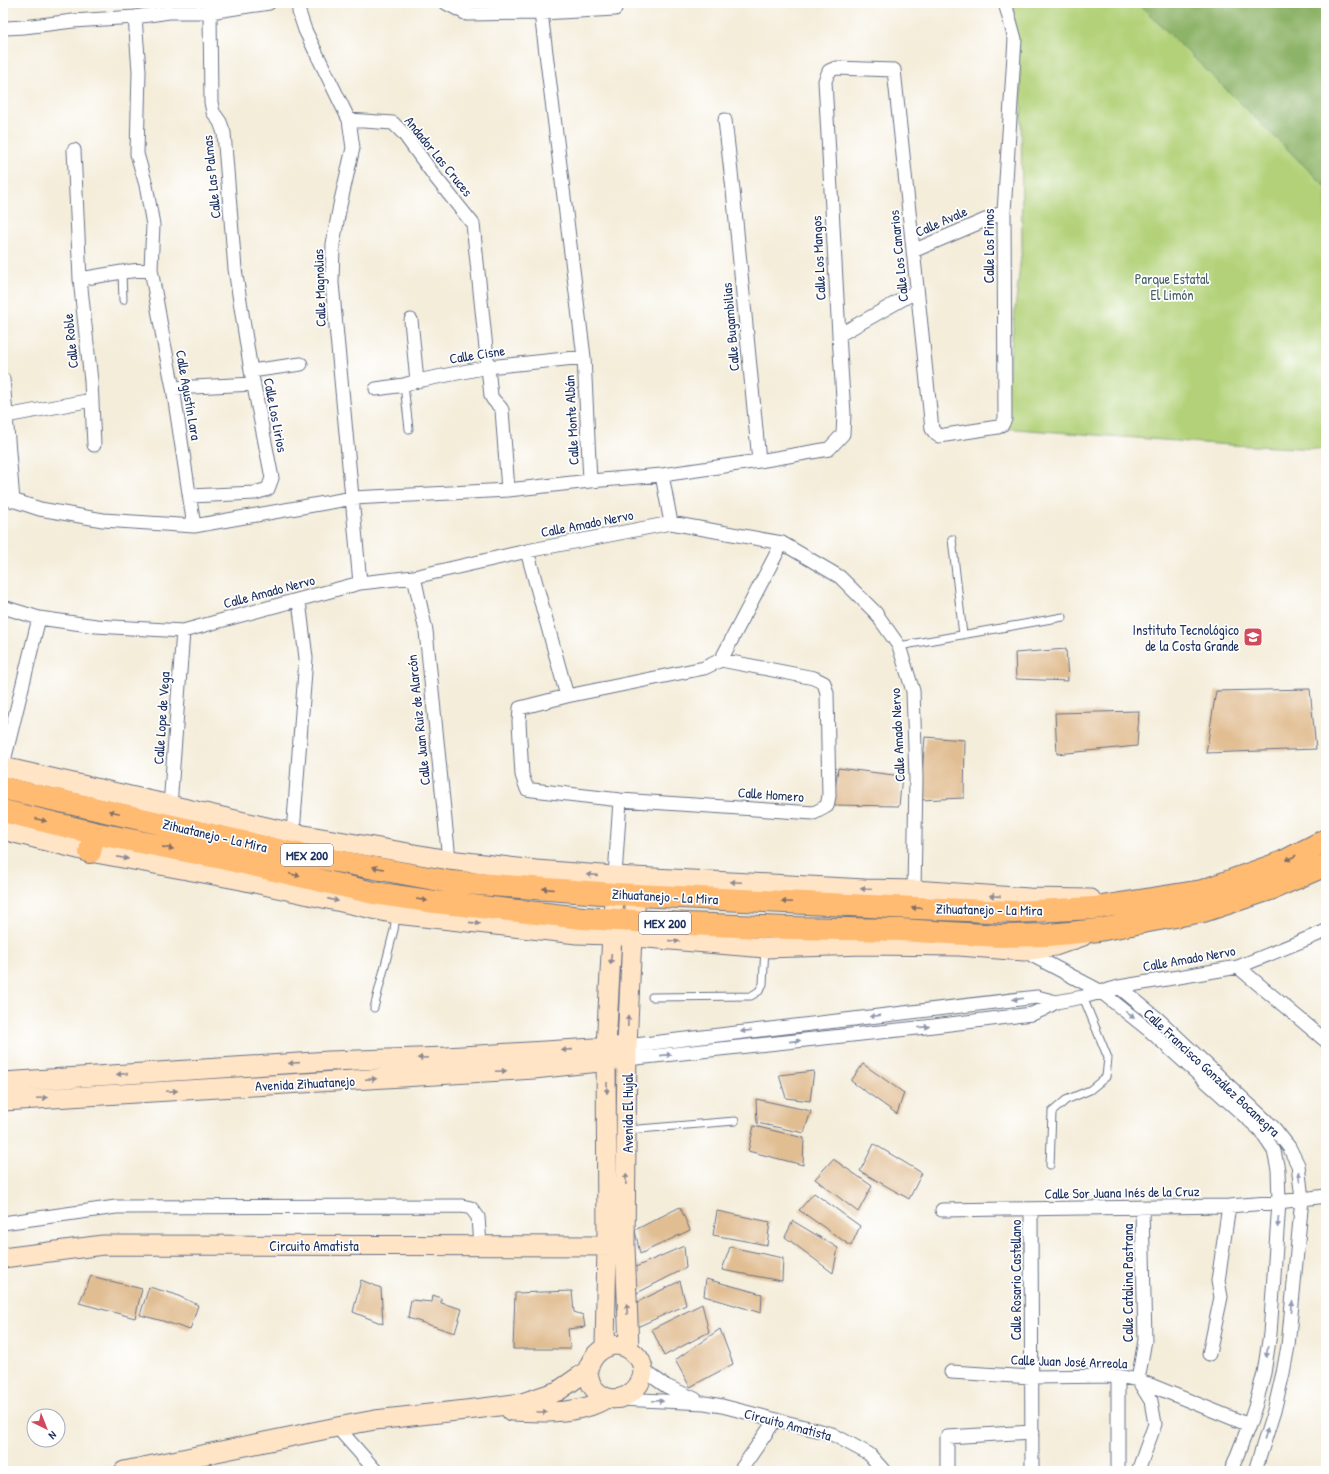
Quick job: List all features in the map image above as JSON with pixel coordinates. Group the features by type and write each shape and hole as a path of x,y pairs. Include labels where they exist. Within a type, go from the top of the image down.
{"highway":[{"name":"Zihuatanejo - La Mira","path":"3,788 287,852 451,882 638,886 1014,912 1095,908 1202,891 1283,862 1326,840"},
{"name":"Zihuatanejo - La Mira","path":"3,811 92,842 216,857 382,894 435,902 583,918 623,928 686,924 900,930 1000,936 1049,935 1100,930 1203,911 1273,888 1326,865"}],"street":[{"path":"3,26 6,28 24,28 73,21 135,17 169,12 268,3"},
{"name":"Calle Magnolias","path":"299,3 299,12 305,30 349,120 353,148 333,244 332,283 360,583"},
{"path":"446,3 467,14 541,13 615,6"},
{"name":"Calle Los Pinos","path":"939,436 998,427 1002,425 1005,420 1004,212 1015,39 1005,3"},
{"name":"Calle Las Palmas","path":"210,8 211,102 213,112 220,122 224,133 235,269"},
{"name":"Calle Monte Albán","path":"541,13 584,357 590,480"},
{"name":"Calle Agustín Lara","path":"135,17 139,71 137,154 146,185 153,225 151,269 173,388 194,526"},
{"name":"Calle Los Canarios","path":"825,81 829,71 836,68 894,70 932,429 939,436"},
{"name":"Calle Los Mangos","path":"758,461 829,449 843,434 844,414 825,81"},
{"name":"Andador Las Cruces","path":"349,120 393,123 404,134 436,178 473,224 488,367"},
{"name":"Calle Bugambilias","path":"724,120 733,190 758,461"},
{"name":"Calle Roble","path":"74,150 80,279 92,400 94,445"},
{"name":"Calle Avale","path":"913,251 1004,212"},
{"path":"80,279 151,269"},
{"name":"Calle Los Lirios","path":"190,496 255,493 268,489 272,478 251,371 235,269"},
{"path":"839,335 917,291"},
{"path":"411,320 417,381"},
{"name":"Calle Cisne","path":"376,389 404,386 417,381 488,367 584,357"},
{"path":"251,371 302,364"},
{"path":"488,367 491,396 493,401 500,406 502,410 508,490"},
{"path":"3,379 6,416 8,499 40,509 103,520 194,526 353,498 508,490 590,480 662,474 758,461"},
{"path":"173,388 254,384"},
{"path":"6,416 92,400"},
{"path":"662,474 671,523"},
{"name":"Calle Amado Nervo","path":"3,607 39,618 96,626 183,631 299,601 360,583 414,577 527,551 671,523 782,543 840,577 874,612 899,646 913,691 916,778 914,890"},
{"path":"721,660 782,543"},
{"path":"527,551 567,696"},
{"name":"Calle Juan Ruiz de Alarcón","path":"414,577 426,630 449,860"},
{"path":"293,833 306,658 299,601"},
{"path":"39,618 3,766 170,806 293,833 449,860 536,870 615,885 620,800"},
{"name":"Calle Lope de Vega","path":"170,806 183,631"},
{"name":"Calle Homero","path":"721,660 814,678 824,682 827,693 829,796 827,806 814,813 620,800 527,789 522,775 519,722 520,708 567,696 704,668 721,660"},
{"path":"3,830 92,842 242,880 396,914 577,934 623,928 765,948 865,945 959,946 1024,951 1055,946 1100,930"},
{"name":"Avenida El Hujal","path":"615,885 623,928 627,1052 625,1246 629,1348"},
{"path":"638,886 914,890 1029,898 1102,899 1202,891"},
{"name":"Avenida El Hujal","path":"605,1347 607,1246 607,1055 623,928 638,886"},
{"name":"Calle Amado Nervo","path":"627,1052 910,1029 1032,1014 1056,1002 1083,997 1100,991 1238,967 1326,931"},
{"name":"Calle Francisco González Bocanegra","path":"1024,951 1100,991 1150,1031 1260,1130 1274,1151 1278,1170 1280,1202 1270,1334 1264,1373 1250,1425 1231,1471"},
{"path":"1238,967 1326,1041"},
{"name":"Calle Francisco González Bocanegra","path":"1119,987 1158,1019 1274,1128 1289,1147 1298,1165 1302,1200 1288,1346 1284,1373 1274,1411 1255,1471"},
{"name":"Avenida Zihuatanejo","path":"3,1101 445,1066 607,1055 627,1052"},
{"name":"Avenida Zihuatanejo","path":"3,1082 329,1061 445,1066"},
{"path":"1302,1200 1326,1196"},
{"name":"Calle Sor Juana Inés de la Cruz","path":"942,1210 1031,1210 1229,1206 1302,1200"},
{"path":"3,1223 116,1207 462,1206 471,1208 478,1217 480,1246"},
{"path":"1209,1354 1221,1297 1218,1281 1229,1206"},
{"name":"Calle Catalina Pastrana","path":"1138,1380 1145,1340 1142,1208"},
{"name":"Calle Rosario Castellano","path":"1031,1210 1032,1471"},
{"name":"Circuito Amatista","path":"3,1258 103,1245 625,1246"},
{"path":"613,1345 621,1345 629,1348 639,1357 643,1370 640,1383 632,1394 613,1398 598,1393 592,1385 587,1371 595,1354 605,1347 613,1345"},
{"name":"Circuito Amatista","path":"643,1370 666,1386 705,1403"},
{"name":"Circuito Amatista","path":"124,1471 375,1420 475,1409 522,1402 558,1391 587,1371"},
{"name":"Calle Juan José Arreola","path":"950,1372 1031,1377 1118,1376 1138,1380 1250,1425"},
{"path":"1118,1376 1118,1471"},
{"path":"1138,1380 1151,1401 1155,1424 1138,1471"},
{"name":"Circuito Amatista","path":"475,1409 543,1412 568,1411 591,1406 613,1398 705,1403 832,1434 869,1454 884,1471"},
{"path":"740,1471 775,1420"},
{"path":"337,1427 376,1471"},
{"path":"947,1471 947,1437 1033,1432"}],"lane":[{"path":"122,272 123,300"},
{"path":"404,386 409,429"},
{"path":"952,539 963,635"},
{"path":"899,646 1063,618"},
{"path":"374,1008 394,930 396,914"},
{"path":"652,997 751,996 759,991 763,984 765,948"},
{"path":"1050,1165 1052,1112 1066,1100 1090,1090 1106,1077 1108,1058 1083,997"},
{"path":"627,1130 735,1121"}],"green space":[{"name":"Parque Estatal El Limón","path":"1012,3 1326,3 1326,452 1320,449 1230,445 1002,428 1022,247 1021,85"},
{"path":"1138,3 1326,3 1326,187"}],"building":[{"path":"1066,649 1068,681 1016,679 1015,653"},
{"path":"1310,689 1316,749 1206,753 1216,691"},
{"path":"1139,711 1137,746 1057,754 1055,713"},
{"path":"925,737 965,740 964,798 920,800"},
{"path":"838,768 902,776 899,806 833,805"},
{"path":"863,1064 904,1093 897,1114 851,1081"},
{"path":"814,1071 810,1101 786,1098 779,1075"},
{"path":"756,1099 811,1111 804,1133 757,1123"},
{"path":"754,1126 804,1138 803,1165 748,1151"},
{"path":"874,1144 922,1173 909,1199 860,1171"},
{"path":"833,1159 872,1186 858,1212 815,1179"},
{"path":"814,1193 860,1226 851,1246 799,1210"},
{"path":"680,1207 690,1230 640,1254 635,1230"},
{"path":"717,1211 770,1222 767,1245 713,1235"},
{"path":"793,1221 838,1248 833,1273 785,1237"},
{"path":"684,1246 686,1268 637,1293 631,1269"},
{"path":"730,1247 783,1258 782,1281 722,1270"},
{"path":"91,1276 142,1289 135,1318 79,1303"},
{"path":"706,1279 762,1294 761,1313 704,1296"},
{"path":"361,1280 381,1288 383,1324 353,1312"},
{"path":"680,1281 686,1305 637,1327 627,1307"},
{"path":"149,1287 174,1294 198,1305 190,1330 140,1315"},
{"path":"572,1291 574,1312 583,1315 585,1327 568,1329 570,1349 513,1349 515,1293"},
{"path":"433,1295 441,1298 441,1303 462,1309 455,1333 408,1318 411,1300 432,1302"},
{"path":"702,1304 709,1332 664,1356 652,1329"},
{"path":"720,1329 733,1364 690,1387 675,1360"}],"place":[{"name":"Instituto Tecnológico de la Costa Grande","path":"1253,637"}]}
